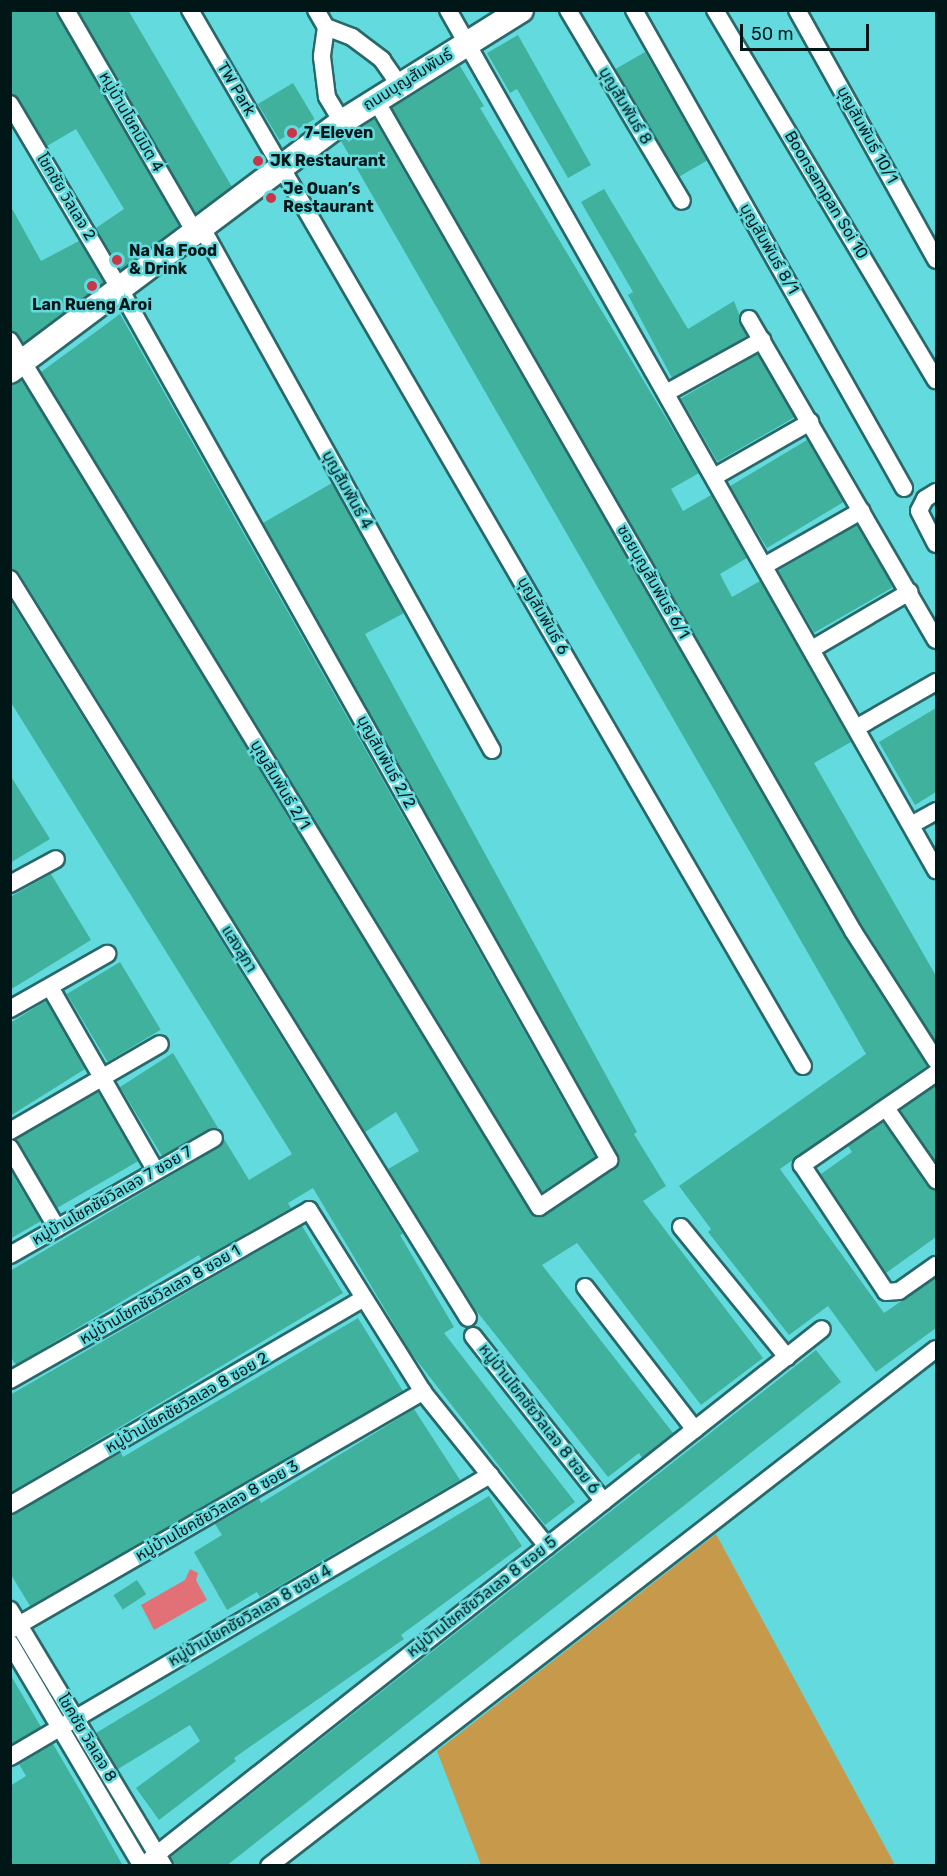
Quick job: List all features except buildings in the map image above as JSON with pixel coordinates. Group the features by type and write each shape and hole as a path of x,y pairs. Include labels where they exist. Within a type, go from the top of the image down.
{"street":[{"name":"หมู่บ้านโชคนิมิต 4","path":"66,10 200,232"},
{"name":"TW Park","path":"190,10 284,166"},
{"path":"315,10 326,27 351,37 382,60 399,84"},
{"path":"448,10 936,870"},
{"name":"ถนนบุญสัมพันธ์","path":"16,367 200,232 342,122 375,99 521,10"},
{"name":"บุญสัมพันธ์ 8","path":"568,10 682,201"},
{"name":"บุญสัมพันธ์ 8/1","path":"634,10 904,488"},
{"name":"Boonsampan Soi 10","path":"715,10 936,381"},
{"name":"บุญสัมพันธ์ 10/1","path":"797,10 936,260"},
{"path":"326,27 322,57 327,97 342,122"},
{"name":"ซอยบุญสัมพันธ์ 6/1","path":"375,99 853,931 936,1061"},
{"name":"โชคชัย วิลเลจ 2","path":"10,104 121,291"},
{"name":"บุญสัมพันธ์ 6","path":"284,166 803,1066"},
{"name":"บุญสัมพันธ์ 4","path":"200,232 492,750"},
{"name":"บุญสัมพันธ์ 2/2","path":"121,291 609,1160 538,1207"},
{"path":"749,318 936,640"},
{"path":"666,393 762,340"},
{"name":"บุญสัมพันธ์ 2/1","path":"10,341 16,367 538,1207"},
{"path":"714,477 810,422"},
{"path":"936,492 925,500 919,512 936,544"},
{"path":"764,566 861,511"},
{"name":"แสงสุภา","path":"10,579 468,1318"},
{"path":"812,649 909,592"},
{"path":"856,728 936,682"},
{"path":"911,825 936,811"},
{"path":"10,884 56,859"},
{"path":"10,1009 108,954"},
{"path":"50,987 156,1171"},
{"path":"10,1131 160,1044"},
{"path":"936,1073 802,1165 886,1292 899,1291 936,1264"},
{"path":"886,1108 936,1180"},
{"name":"หมู่บ้านโชคชัยวิลเลจ 7 ซอย 7","path":"10,1255 214,1138"},
{"path":"10,1148 57,1228"},
{"name":"หมู่บ้านโชคชัยวิลเลจ 8 ซอย 1","path":"10,1380 309,1210 363,1299"},
{"path":"681,1227 787,1357"},
{"path":"585,1287 695,1430"},
{"path":"363,1299 423,1392 547,1546"},
{"name":"หมู่บ้านโชคชัยวิลเลจ 8 ซอย 2","path":"10,1505 363,1299"},
{"name":"หมู่บ้านโชคชัยวิลเลจ 8 ซอย 5","path":"142,1866 160,1860 547,1546 822,1329"},
{"name":"หมู่บ้านโชคชัยวิลเลจ 8 ซอย 6","path":"473,1336 604,1502"},
{"path":"269,1866 936,1349"},
{"name":"หมู่บ้านโชคชัยวิลเลจ 8 ซอย 3","path":"15,1628 423,1392"},
{"name":"หมู่บ้านโชคชัยวิลเลจ 8 ซอย 4","path":"10,1757 74,1717 490,1475"},
{"name":"โชคชัย วิลเลจ 8","path":"10,1610 15,1628 74,1717 160,1860"},
{"name":"โชคชัย วิลเลจ 8","path":"10,1643 142,1866"}],"shaded area":[{"path":"716,1534 895,1865 481,1865 437,1751"},
{"path":"190,1569 198,1573 196,1580 207,1600 154,1630 141,1605 185,1580"}],"place":[{"name":"7-Eleven","path":"292,133"},
{"name":"JK Restaurant","path":"258,161"},
{"name":"Je Ouan’s Restaurant","path":"271,198"},
{"name":"Na Na Food & Drink","path":"117,260"},
{"name":"Lan Rueng Aroi","path":"92,286"}]}
